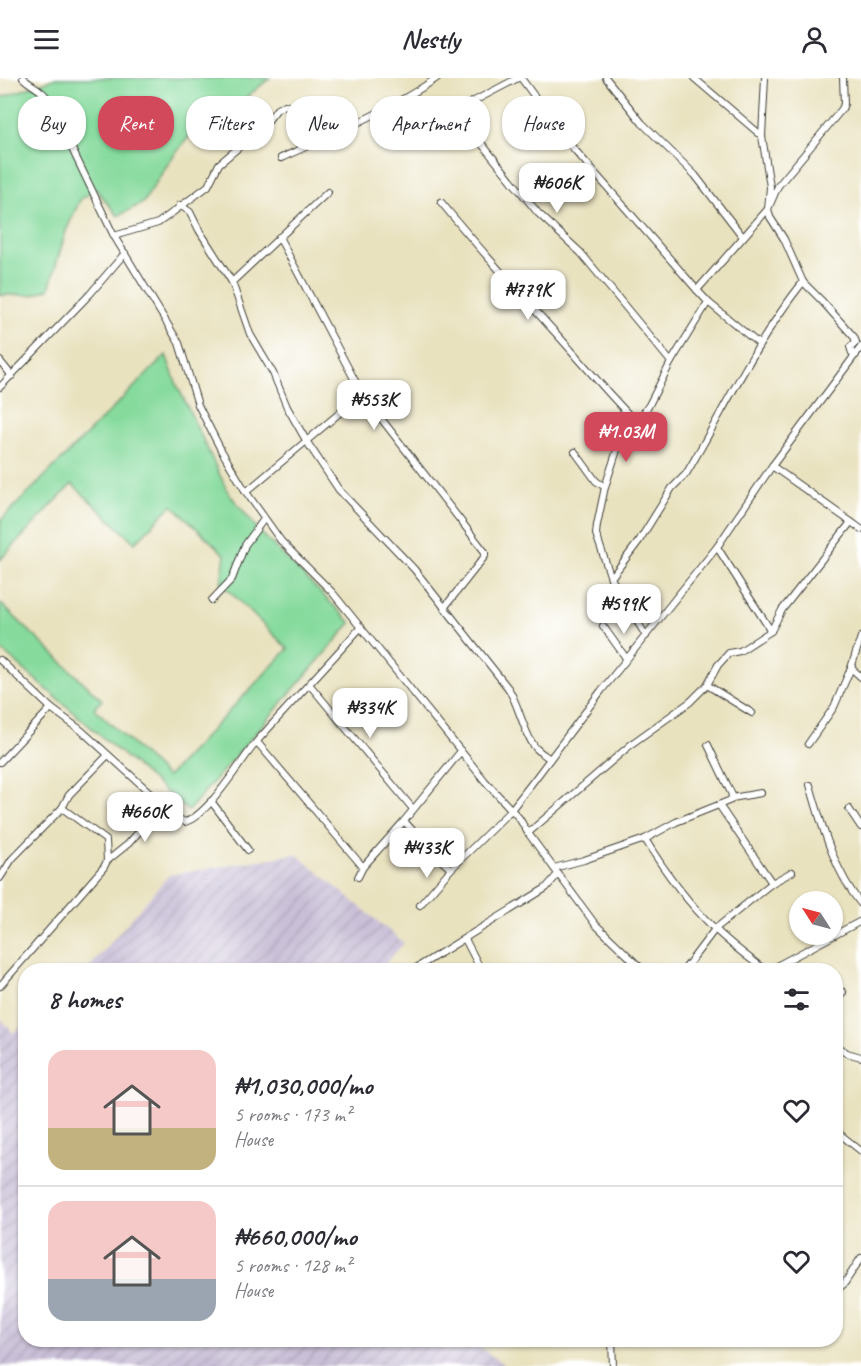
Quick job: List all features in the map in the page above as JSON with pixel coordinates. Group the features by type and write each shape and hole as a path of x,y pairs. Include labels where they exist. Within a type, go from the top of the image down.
{"street":[{"path":"23,78 32,87 45,94 112,233 179,342 198,405 246,492 264,519 281,541 332,592 461,751 519,818 595,924 634,963"},
{"path":"358,121 401,100 437,78"},
{"path":"671,362 581,254 522,195 455,111 519,78 567,141 697,290 708,302 759,344"},
{"path":"606,78 642,123 695,175 742,237"},
{"path":"694,78 762,136"},
{"path":"765,78 762,136 770,187 768,209 803,282 854,337 856,342 850,347 852,353 856,355"},
{"path":"697,290 768,209 778,186 842,109 844,104 843,78"},
{"path":"112,233 158,223 208,186 219,164 263,127 277,109 286,105"},
{"path":"280,158 298,150"},
{"path":"232,282 328,192"},
{"path":"441,202 483,254 605,391 636,422"},
{"path":"180,205 190,212 232,282 250,333 268,362 286,407 339,490 414,568 508,688 515,698 530,740 535,748 550,759"},
{"path":"279,237 362,394 486,552 444,608"},
{"path":"0,387 90,294 125,253"},
{"path":"611,578 639,541 672,488 686,474 759,344 803,282"},
{"path":"646,636 611,578 596,534 605,487 617,450 649,405 671,362 708,302"},
{"path":"420,905 451,869 511,810 626,658 717,547 772,466 861,347"},
{"path":"0,361 12,376"},
{"path":"246,492 362,394"},
{"path":"575,452 596,481 605,487"},
{"path":"772,466 861,529"},
{"path":"212,600 232,579 245,545 264,519"},
{"path":"528,833 634,742 690,702 707,685 718,665 729,654 740,651 771,631 782,610 851,522"},
{"path":"717,547 771,631"},
{"path":"603,626 626,658"},
{"path":"0,660 51,708 76,726 107,756 185,822 196,817 211,801 257,741 361,627"},
{"path":"808,744 830,715 851,668 861,637"},
{"path":"851,668 861,677"},
{"path":"309,684 413,809"},
{"path":"707,685 752,713"},
{"path":"0,762 51,708"},
{"path":"257,741 363,867"},
{"path":"708,745 732,798"},
{"path":"358,877 363,867 461,751"},
{"path":"0,878 12,859 62,808 69,795 107,756"},
{"path":"810,785 828,841 849,887 861,904"},
{"path":"424,963 546,888 556,871 645,839 676,822 732,798 761,793"},
{"path":"211,801 248,850"},
{"path":"20,963 107,861 128,844 163,805"},
{"path":"719,805 772,883"},
{"path":"62,808 106,840 107,861"},
{"path":"849,809 861,827"},
{"path":"404,821 451,869"},
{"path":"645,839 668,877 715,929 758,963"},
{"path":"689,963 715,929 772,883 792,872"},
{"path":"780,963 861,921"},
{"path":"465,939 478,963"},
{"path":"0,986 18,965"},
{"path":"843,1050 861,1057"},
{"path":"844,1138 861,1151"},
{"path":"843,1285 861,1258"},
{"path":"613,1347 614,1366"}],"shaded area":[{"path":"296,854 404,943 386,963 93,963 169,875"},
{"path":"0,1018 13,1033 18,1029 18,1347 480,1347 506,1366 0,1366"}],"green space":[{"path":"56,78 270,78 248,96 186,96 186,140 171,159 143,203 118,216 96,189 80,200 66,231 49,289 32,295 0,295 0,98"},
{"path":"166,355 177,385 228,492 260,532 351,623 188,811 0,649 0,603 102,700 94,708 167,777 288,649 221,583 225,555 172,505 135,543 72,484 0,560 0,521"}]}
